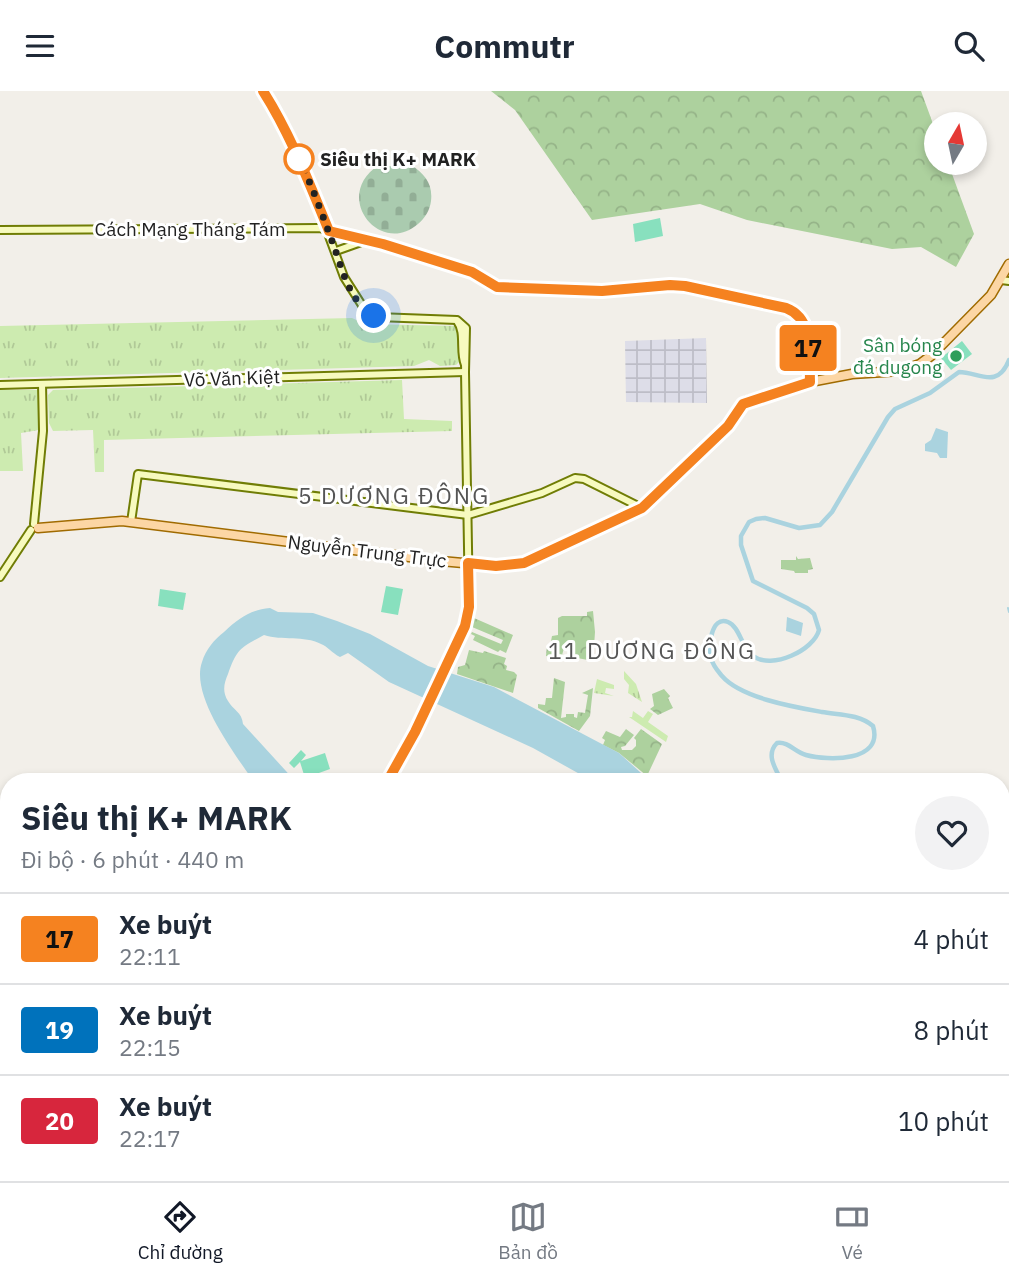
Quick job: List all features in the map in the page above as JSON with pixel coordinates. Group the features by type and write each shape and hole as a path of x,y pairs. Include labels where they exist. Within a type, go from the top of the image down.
{"main road":[{"name":"Nguyễn Trung Trực","path":"34,527 122,521 496,566 524,563 642,508 728,426 743,404 810,382 852,374 900,371 920,364 1005,281 1009,264"}],"street":[{"path":"263,91 303,166 348,285 369,314 377,317 452,319 461,325 465,368 469,607 448,664 392,773"},
{"name":"Cách Mạng Tháng Tám","path":"0,230 319,228 472,272 497,287 602,291 685,286 794,311 804,321 810,382"},
{"path":"336,251 368,240"},
{"name":"Võ Văn Kiệt","path":"0,385 465,368"},
{"path":"0,577 34,527 43,431 42,384"},
{"path":"131,522 138,474 468,515 542,493 575,478 589,480 642,508"}],"green space":[{"path":"491,91 921,91 929,112 924,112 924,175 952,175 974,234 956,267 921,247 892,249 747,220 700,204 592,220 515,110"},
{"path":"379,165 411,165 424,176 429,185 431,201 427,214 418,224 403,232 389,233 376,228 366,219 360,206 360,192 365,178"},
{"path":"660,218 663,236 635,242 633,224"},
{"path":"352,318 365,324 456,326 459,329 461,360 456,365 440,366 429,360 414,366 0,378 0,326"},
{"name":"Sân bóng đá dugong","path":"962,341 972,354 951,370 941,358"},
{"path":"402,380 404,419 452,421 452,431 104,440 104,472 95,472 93,430 53,431 49,423 48,395 53,390"},
{"path":"0,390 38,390 40,394 39,430 21,433 23,471 0,471"},
{"path":"796,556 798,559 810,558 813,569 808,570 808,573 795,573 781,569 781,560 796,560"},
{"path":"386,586 403,589 398,615 381,612"},
{"path":"160,589 186,593 183,610 158,606"},
{"path":"593,611 593,661 572,657 572,650 564,648 561,659 546,656 552,636 558,635 558,618 587,616 587,612"},
{"path":"474,618 513,635 506,653 473,640 475,636 472,632 501,644 503,640 472,627 470,622"},
{"path":"469,650 484,651 506,658 506,670 517,675 513,693 457,674 458,667 465,665"},
{"path":"624,671 636,684 642,702 628,693 629,685 624,679"},
{"path":"554,678 565,682 561,718 566,717 566,714 574,714 577,718 578,712 585,713 588,695 582,693 593,688 590,716 579,731 538,708 538,704 545,705 546,698 552,698"},
{"path":"597,679 614,685 614,689 606,688 605,693 614,696 594,693"},
{"path":"664,689 670,696 668,698 673,708 658,715 650,709 654,706 652,694"},
{"path":"633,711 643,718 648,711 653,714 648,722 668,736 666,742 629,717 632,717"},
{"path":"626,729 634,735 621,747 622,750 632,750 636,746 634,738 641,729 662,744 648,773 643,773 619,753 603,745 605,740 602,738 606,731 620,737"},
{"path":"301,750 306,755 301,761 325,753 330,769 319,773 303,773 300,762 294,768 289,763"}],"shaded area":[{"path":"706,338 707,403 626,402 625,341"}],"water":[{"path":"936,428 948,432 947,458 940,458 937,453 925,451 925,444 931,440"},
{"path":"270,608 278,612 313,613 370,634 428,666 494,687 619,753 641,773 578,773 533,748 389,682 348,653 340,657 314,641 264,635 244,646 237,654 225,681 225,694 243,724 288,773 248,773 208,708 200,676 204,657 217,638 245,615"},
{"path":"787,617 803,623 801,636 786,631"}],"waterway":[{"path":"778,773 772,757 777,743 816,757 852,756 870,747 874,738 873,726 855,717 797,707 755,696 731,684 715,668 710,647 712,633 714,627 722,621 735,628 753,656 771,661 801,651 816,637 819,630 814,614 807,608 753,581 741,545 741,536 749,522 756,519 765,518 799,528 820,525 832,512 895,409 930,393 959,372 987,377 999,375 1009,360"},
{"path":"1008,608 1009,612"}],"bus line":[{"name":"17","path":"263,91 303,166 329,231 383,244 472,272 497,287 602,291 642,286 685,286 786,308 794,311 804,321 807,331 810,382 746,401 728,426 642,508 524,563 496,566 468,563 469,607 465,626 393,773"}],"place":[{"name":"Siêu thị K+ MARK","path":"299,159"},
{"name":"Sân bóng đá dugong","path":"956,356"}],"district":[{"name":"5 DƯƠNG ĐÔNG","path":"394,495"},
{"name":"11 DƯƠNG ĐÔNG","path":"652,650"}],"route":[{"path":"299,159 329,231 344,277 362,306 374,316"}]}
